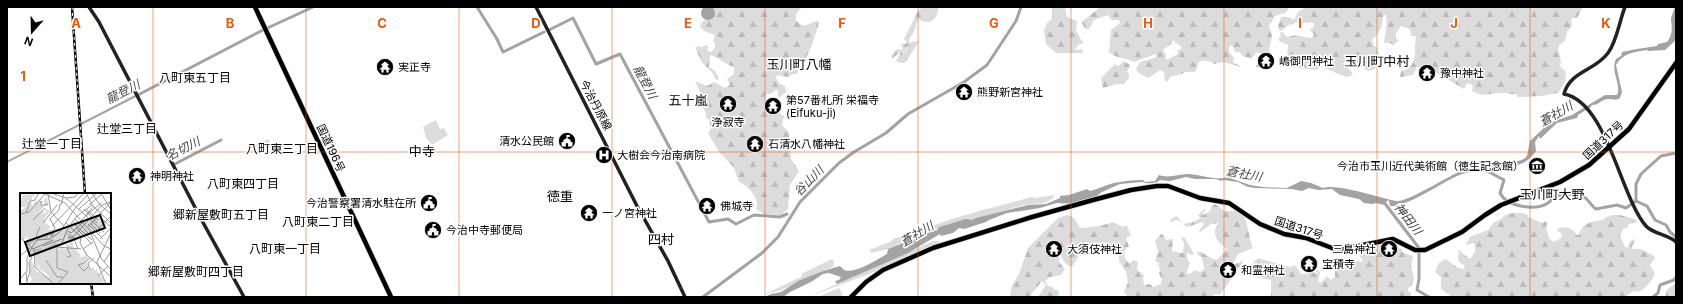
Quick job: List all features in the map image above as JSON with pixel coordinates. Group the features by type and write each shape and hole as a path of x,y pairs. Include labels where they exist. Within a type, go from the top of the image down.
{"highway":[{"name":"国道196号","path":"255,7 392,297"},
{"name":"国道196号","path":"258,7 266,29"},
{"name":"国道317号","path":"851,297 866,282 883,270 933,248 1036,215 1100,198 1138,189 1168,186 1200,198 1229,203 1251,219 1267,227 1284,234 1306,238 1329,248 1338,249 1393,240 1415,250 1426,250 1462,232 1490,212 1509,202 1569,177 1589,165 1629,129 1676,63"}],"main road":[{"path":"89,7 97,18"},
{"path":"92,7 200,217 244,297"},
{"name":"今治丹原線","path":"536,7 637,206 668,261 685,297"},
{"path":"1626,7 1608,53 1597,64 1572,78 1564,94 1575,98 1584,105 1596,119 1608,148 1619,168 1631,199 1648,227 1676,242"}],"green space":[{"path":"711,7 802,7 796,14 796,20 799,23 802,25 807,25 818,21 819,23 812,45 805,60 790,57 787,59 791,66 799,65 802,67 798,70 797,74 793,74 788,77 777,75 776,78 780,84 785,86 786,92 779,98 777,89 772,93 765,95 767,102 773,110 779,106 782,108 780,114 784,116 782,125 789,133 791,159 799,171 790,185 788,209 781,215 765,214 756,209 757,201 753,193 739,182 734,168 718,150 708,133 711,129 709,119 706,118 706,113 702,106 705,103 695,81 707,86 714,82 725,88 730,85 727,79 734,74 734,67 710,55 709,67 715,71 719,79 716,80 712,72 702,63 695,47 700,46 701,48 705,45 708,47 707,50 711,52 715,48 715,43 713,41 715,35 704,31 700,27 701,23 711,15"},
{"path":"922,7 939,7 936,16 932,21 926,22 918,19 913,34 909,39 910,43 904,52 900,52 892,59 891,56 897,49 903,50 901,44 908,43 904,39 918,11"},
{"path":"1052,7 1065,7 1067,17 1077,21 1076,31 1083,43 1079,44 1075,49 1082,49 1083,53 1056,53 1046,44 1044,30 1047,23 1052,19"},
{"path":"1100,7 1290,7 1285,13 1275,16 1269,26 1272,36 1269,51 1272,60 1267,69 1256,67 1258,61 1266,64 1267,60 1262,57 1261,53 1256,53 1251,59 1243,56 1239,52 1235,52 1232,45 1229,47 1229,52 1234,58 1233,62 1241,67 1223,62 1214,64 1209,61 1203,61 1199,62 1195,72 1185,72 1172,76 1168,81 1165,81 1164,72 1160,70 1149,78 1140,74 1136,69 1140,62 1157,57 1156,54 1134,62 1115,56 1109,52 1111,30 1120,23 1119,20 1112,20 1108,15 1094,20 1089,29 1085,29 1082,23","holes":["1172,41 1175,41 1175,43 1182,48 1177,51 1178,54 1167,60 1165,56 1166,54 1163,51 1171,44"]},
{"path":"1306,7 1583,7 1577,18 1572,18 1572,26 1567,32 1565,41 1561,44 1558,50 1561,62 1560,66 1566,72 1565,82 1558,93 1542,96 1518,97 1516,94 1504,93 1487,95 1481,94 1472,91 1473,85 1467,83 1464,89 1430,69 1417,67 1413,75 1400,77 1401,71 1411,66 1413,62 1416,36 1411,36 1410,29 1401,26 1396,33 1396,38 1399,41 1393,45 1390,43 1384,43 1387,26 1386,15 1383,15 1380,29 1377,35 1372,39 1374,46 1377,47 1379,58 1377,59 1375,69 1368,71 1351,60 1344,62 1343,64 1353,73 1351,76 1346,77 1325,68 1328,66 1323,60 1319,61 1319,68 1316,70 1289,67 1286,65 1284,59 1287,57 1288,45 1279,41 1281,36 1280,33 1282,32 1287,37 1296,35 1310,38 1314,36 1309,30 1313,28 1314,25 1312,22 1298,22 1292,25 1290,24 1281,31 1279,30 1278,26 1281,17 1288,17 1294,20 1298,12"},
{"path":"920,40 905,63 896,61 901,52 904,53 912,41 916,42"},
{"path":"1124,61 1130,65 1127,72 1129,74 1129,78 1124,84 1117,84 1103,88 1102,77 1115,64 1118,66"},
{"path":"436,120 440,129 444,128 448,135 432,145 426,138 423,127"},
{"path":"268,139 272,147 260,153 256,145"},
{"path":"1055,195 1052,199 1044,203 1023,205 972,221 952,223 939,227 937,231 935,228 929,229 923,234 888,249 870,253 871,251 869,250 890,242 893,239 959,217 1031,197 1035,198"},
{"path":"1215,204 1226,211 1235,210 1245,218 1253,248 1238,254 1234,262 1231,264 1228,262 1223,265 1224,273 1231,268 1230,266 1243,261 1220,295 1215,294 1212,297 1128,297 1124,292 1128,282 1126,272 1119,261 1119,248 1104,242 1096,243 1095,247 1093,248 1090,244 1088,244 1087,254 1080,254 1072,267 1066,264 1057,245 1050,250 1051,253 1057,251 1059,252 1059,262 1065,269 1061,275 1050,277 1045,281 1048,286 1058,290 1058,297 1038,297 1046,285 1042,281 1029,297 1010,297 1012,285 1019,274 1028,248 1058,218 1067,215 1074,218 1080,228 1113,222 1123,227 1127,226 1131,236 1127,237 1126,239 1129,246 1124,251 1125,258 1131,263 1133,260 1138,262 1137,270 1144,275 1144,285 1150,284 1153,287 1161,284 1162,280 1159,273 1160,270 1158,262 1155,261 1158,252 1155,241 1161,234 1164,235 1166,240 1173,239 1172,251 1183,253 1184,243 1181,237 1185,238 1194,254 1190,255 1187,253 1187,259 1190,263 1186,274 1192,273 1194,270 1200,272 1204,269 1202,257 1198,255 1197,252 1202,252 1217,260 1227,249 1215,236 1215,229 1219,223 1211,224 1200,232 1199,231 1204,224 1203,222 1187,227 1177,220 1171,222 1170,220 1176,216 1183,224 1193,222 1200,218 1198,215 1204,209 1206,209 1202,214 1203,215 1210,211 1211,207"},
{"path":"1522,213 1528,215 1528,217 1542,223 1545,221 1548,224 1546,226 1549,238 1554,242 1561,238 1562,234 1557,230 1559,228 1569,228 1579,235 1582,228 1588,223 1603,220 1606,217 1615,215 1637,220 1637,222 1629,224 1627,228 1623,229 1620,235 1625,247 1628,248 1629,243 1633,239 1635,241 1632,246 1633,249 1641,249 1654,256 1655,258 1650,265 1655,274 1643,289 1638,292 1633,291 1625,297 1450,297 1450,295 1441,289 1441,277 1435,272 1439,263 1446,259 1458,268 1464,269 1465,266 1459,262 1459,253 1457,249 1470,259 1475,252 1475,245 1473,243 1466,244 1470,237 1488,230 1493,223 1500,220 1505,215"},
{"path":"933,241 939,241 940,244 869,274 808,297"},
{"path":"1388,243 1393,243 1393,247 1402,249 1402,252 1413,256 1411,266 1414,278 1412,285 1408,288 1408,291 1411,293 1411,297 1271,297 1271,280 1250,276 1249,274 1250,266 1258,258 1291,267 1294,265 1301,274 1308,274 1310,271 1318,274 1316,271 1317,269 1320,272 1318,281 1321,283 1327,276 1331,280 1335,277 1335,263 1340,266 1350,263 1351,260 1363,262 1360,255 1361,252 1381,244 1385,246"},
{"path":"832,259 834,261 833,267 791,286 765,294 801,277 803,273"},
{"path":"1676,284 1676,297 1666,297 1667,290"},
{"path":"839,288 843,295 838,297 818,297"}],"shaded area":[{"path":"708,6 713,8 715,13 713,18 708,20 703,18 701,13 703,8"},
{"path":"1675,7 1675,41 1665,50 1647,50 1629,54 1622,58 1616,65 1622,92 1620,98 1616,100 1604,100 1592,105 1588,111 1586,110 1578,115 1577,118 1557,123 1540,139 1539,136 1535,142 1536,151 1523,163 1507,168 1465,173 1452,178 1410,201 1399,203 1395,206 1390,206 1388,200 1384,205 1364,203 1359,199 1340,195 1332,189 1318,190 1309,188 1302,191 1292,189 1256,188 1248,187 1238,182 1221,181 1216,179 1195,179 1186,177 1170,181 1160,180 1151,183 1142,182 1120,184 1102,192 1094,198 1074,204 1057,203 1040,208 1007,213 964,229 959,228 953,233 941,236 940,234 908,253 837,284 835,281 839,280 841,277 829,273 823,274 783,297 764,297 781,292 798,281 823,271 840,266 844,270 849,271 860,268 887,254 888,249 935,230 937,231 939,227 966,219 972,220 1028,205 1046,204 1060,198 1060,196 1069,195 1087,189 1090,191 1114,183 1136,180 1143,180 1145,182 1155,181 1159,175 1171,176 1190,174 1215,178 1227,177 1250,185 1263,187 1287,188 1301,181 1323,188 1338,188 1397,201 1408,198 1468,169 1479,166 1500,165 1510,161 1512,163 1524,159 1527,156 1530,141 1549,123 1572,115 1605,95 1617,95 1618,87 1614,69 1616,59 1621,56 1622,52 1657,46 1658,44 1667,42 1671,34 1671,18"},
{"path":"135,95 136,97 7,163 7,161"}],"waterway":[{"name":"龍登川","path":"136,96 261,31 313,7"},
{"name":"龍登川","path":"477,7 497,39 503,52 544,32"},
{"name":"谷山川","path":"703,297 762,253 778,237 800,202 839,163 854,152 886,133 908,114 964,82 987,65 1016,21 1021,7"},
{"name":"龍登川","path":"549,30 573,18 596,64 620,54 709,222 728,219 736,224 754,215 780,217 787,214"},
{"name":"名切川","path":"173,165 221,140"},
{"path":"1636,201 1636,184 1641,174 1661,156 1676,153"},
{"path":"1480,169 1504,180 1500,193 1509,202 1522,206 1536,207 1549,202 1555,196 1568,194 1582,196 1587,199 1596,209 1617,205 1626,208 1636,201"},
{"name":"神田川","path":"1383,201 1419,248"},
{"path":"1636,201 1647,206 1655,220 1666,225 1670,232 1676,237"},
{"name":"神田川","path":"1419,252 1419,279 1417,290 1429,297"},
{"path":"1653,297 1658,293 1660,285 1674,280 1676,277"}],"railway":[{"path":"72,7 85,193"},
{"path":"91,284 93,297"}],"place":[{"name":"嶋御門神社","path":"1266,61"},
{"name":"実正寺","path":"385,67"},
{"name":"豫中神社","path":"1427,73"},
{"name":"熊野新宮神社","path":"964,92"},
{"name":"浄寂寺","path":"728,104"},
{"name":"第57番札所 栄福寺 (Eifuku-ji)","path":"773,106"},
{"name":"清水公民館","path":"567,141"},
{"name":"石清水八幡神社","path":"755,144"},
{"name":"大樹会今治南病院","path":"604,155"},
{"name":"今治市玉川近代美術館（徳生記念館）","path":"1537,166"},
{"name":"神明神社","path":"137,176"},
{"name":"今治警察署清水駐在所","path":"429,203"},
{"name":"佛城寺","path":"707,206"},
{"name":"一ノ宮神社","path":"589,213"},
{"name":"今治中寺郵便局","path":"433,230"},
{"name":"大須伎神社","path":"1054,249"},
{"name":"三島神社","path":"1389,249"},
{"name":"宝積寺","path":"1309,264"},
{"name":"和霊神社","path":"1228,270"}],"district":[{"name":"玉川町中村","path":"1377,61"},
{"name":"玉川町八幡","path":"799,64"},
{"name":"八町東五丁目","path":"195,78"},
{"name":"五十嵐","path":"688,100"},
{"name":"辻堂三丁目","path":"127,129"},
{"name":"辻堂一丁目","path":"52,144"},
{"name":"八町東三丁目","path":"282,149"},
{"name":"中寺","path":"422,151"},
{"name":"八町東四丁目","path":"243,184"},
{"name":"玉川町大野","path":"1552,194"},
{"name":"徳重","path":"560,196"},
{"name":"郷新屋敷町五丁目","path":"221,215"},
{"name":"八町東二丁目","path":"318,222"},
{"name":"四村","path":"661,239"},
{"name":"八町東一丁目","path":"285,249"},
{"name":"郷新屋敷町四丁目","path":"196,272"}],"water label":[{"name":"蒼社川","path":"1556,114"},
{"name":"蒼社川","path":"1244,174"},
{"name":"蒼社川","path":"917,234"}]}
